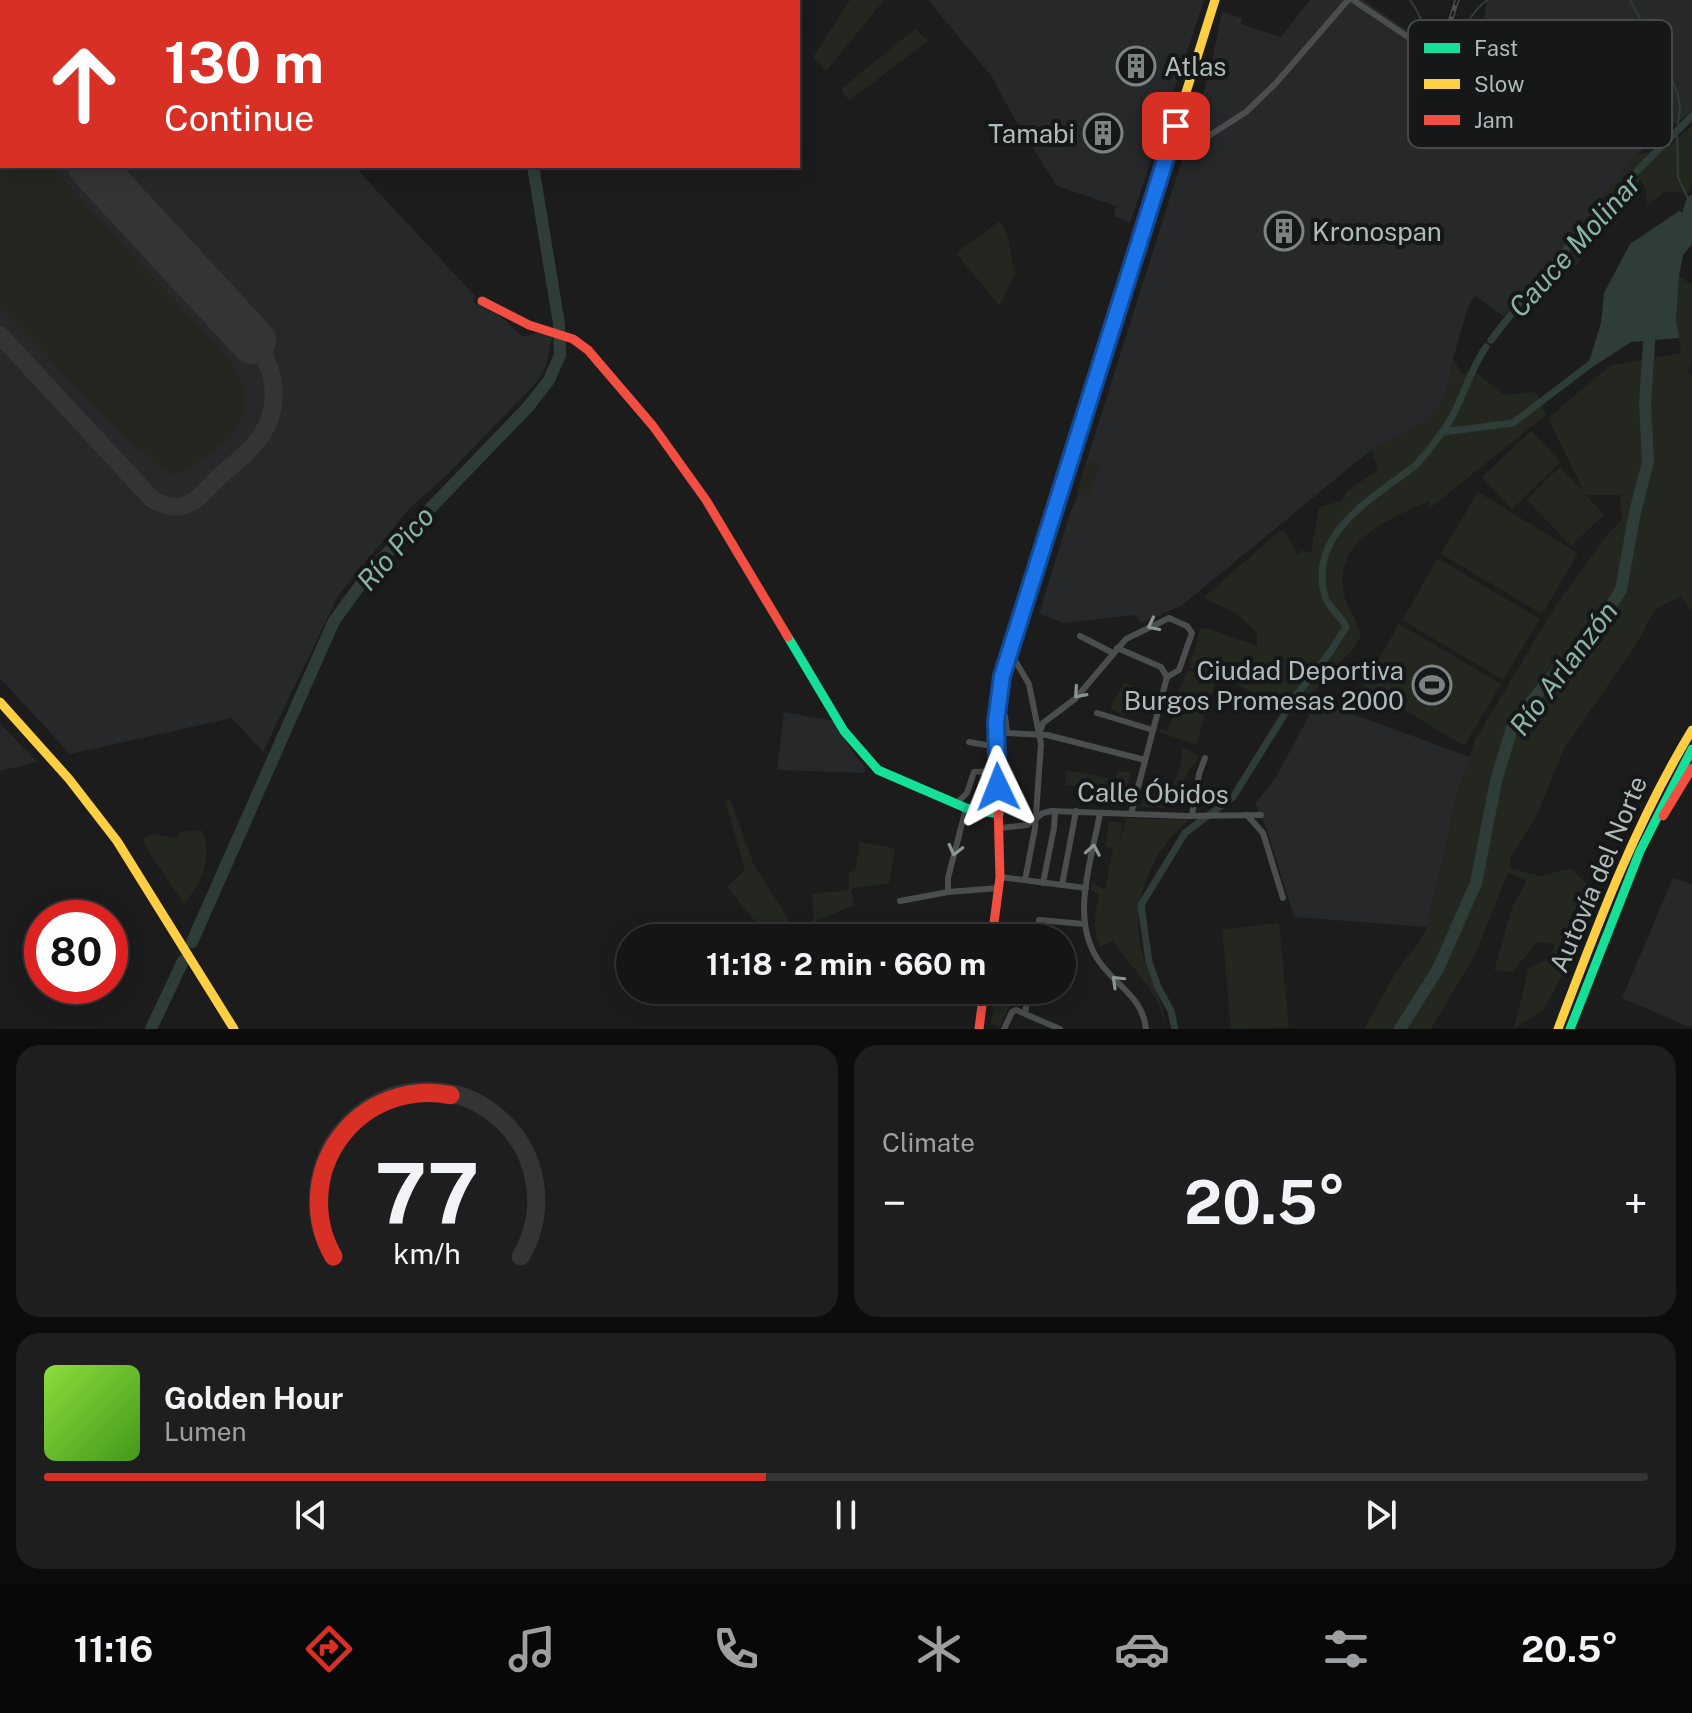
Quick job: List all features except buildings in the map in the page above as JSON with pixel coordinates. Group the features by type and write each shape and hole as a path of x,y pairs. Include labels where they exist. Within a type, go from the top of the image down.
{"main road":[{"path":"994,924 1000,883 998,694 1215,0"},
{"path":"482,301 529,325 573,339 588,350 662,438 714,513 844,731 878,770 962,806 999,814"},
{"path":"0,702 76,786 113,834 234,1029"},
{"name":"Autovía del Norte","path":"1558,1029 1642,818 1690,734"},
{"path":"1583,996 1644,841 1670,785 1692,749"},
{"path":"1583,996 1641,858 1692,768"},
{"name":"Autovía del Norte","path":"1570,1029 1583,996"},
{"path":"979,1029 982,1004"}],"street":[{"path":"1167,155 1182,153 1246,112 1351,0 1408,37"},
{"path":"1039,734 1043,723 1075,699 1126,639 1169,618 1187,626 1192,633 1181,667 1167,677"},
{"path":"1080,636 1161,667 1167,677 1131,814"},
{"path":"1010,652 1027,678 1041,744 1035,820 1025,880"},
{"path":"1097,713 1153,730"},
{"path":"1005,716 1006,733 1039,734 1145,760"},
{"path":"969,742 997,747"},
{"path":"1192,815 1195,790 1205,758"},
{"path":"948,892 962,806 974,772 997,771"},
{"path":"1043,883 1055,811"},
{"name":"Calle Óbidos","path":"1000,828 1027,825 1043,813 1055,811 1261,815"},
{"path":"1062,885 1076,811"},
{"path":"1100,813 1086,888 1084,924 1096,958 1137,1003 1146,1029"},
{"path":"1247,815 1263,833 1283,898"},
{"path":"900,901 1025,880 1086,888"},
{"path":"1039,924 1039,920 1084,924"},
{"path":"1025,1013 1027,1004"},
{"path":"1004,1029 1015,1010 1060,1029"}],"shaded area":[{"path":"850,0 884,0 826,71 813,57"},
{"path":"928,0 1204,0 1130,223 1114,216 1116,206 1057,186 992,77"},
{"path":"1310,0 1364,0 1408,31 1408,148 1645,148 1636,155 1564,249 1504,316 1475,296 1468,307 1441,406 1422,424 1371,450 1181,606 1141,623 1135,615 1064,623 1039,614 1210,71 1222,12 1242,18 1241,24 1281,37"},
{"path":"1487,0 1692,0 1692,111 1672,127 1672,20 1484,20"},
{"path":"915,29 928,41 849,101 841,89"},
{"path":"1692,126 1692,183 1688,193 1664,192 1647,206 1646,189 1640,179 1607,229 1573,269 1564,249 1636,155 1672,148 1672,143"},
{"path":"0,168 356,168 475,296 473,302 500,316 523,337 540,332 552,337 546,366 536,383 447,475 408,510 338,596 263,752 232,718 70,754 0,678"},
{"path":"0,168 52,168 234,365 242,386 244,404 241,419 221,444 174,476 105,417 0,306"},
{"path":"1679,211 1692,217 1692,244 1683,255 1679,276 1676,320 1679,338 1631,342 1591,368 1589,362 1601,323 1604,293 1630,244"},
{"path":"1000,221 1007,234 1015,273 1000,306 956,253"},
{"path":"1679,276 1692,285 1692,360 1688,372 1692,375 1692,611 1680,597 1655,609 1637,643 1564,749 1537,815 1511,857 1509,868 1542,876 1571,868 1591,889 1594,916 1544,1009 1514,1029 1528,969 1549,958 1555,944 1538,942 1512,972 1494,970 1513,905 1527,880 1508,873 1475,955 1431,1029 1364,1029 1395,974 1427,927 1458,793 1475,740 1556,605 1606,536 1622,520 1620,495 1586,495 1604,515 1571,546 1526,499 1560,467 1584,492 1548,418 1611,365 1681,353 1676,320"},
{"path":"1453,359 1462,374 1473,370 1504,395 1536,392 1546,415 1429,509 1429,501 1384,523 1357,544 1343,572 1343,589 1361,636 1300,712 1279,708 1238,685 1189,668 1200,629 1207,628 1257,646 1257,633 1236,613 1203,598 1280,531 1284,530 1298,555 1302,550 1311,553 1319,507 1341,501 1347,491 1378,470 1371,450 1428,418 1443,397"},
{"path":"1531,431 1561,462 1512,509 1482,477"},
{"path":"1086,461 1100,464 1088,498 1078,489"},
{"path":"1478,492 1578,553 1542,614 1441,554"},
{"name":"Ciudad Deportiva Burgos Promesas 2000","path":"1438,558 1540,619 1503,680 1402,620"},
{"name":"Ciudad Deportiva Burgos Promesas 2000","path":"1399,624 1501,684 1464,746 1363,685"},
{"path":"1188,670 1199,674 1197,683 1200,684 1202,679 1215,683 1196,745 1159,732 1161,728 1167,731 1173,718 1167,715"},
{"path":"1124,683 1132,686 1124,716 1110,708"},
{"path":"1317,701 1470,757 1458,793 1427,927 1294,917 1266,827 1255,804 1276,777"},
{"path":"784,712 834,721 865,767 865,773 777,770"},
{"path":"0,723 37,762 0,771"},
{"path":"1181,746 1199,756 1165,808 1141,807 1144,795 1161,794 1176,779"},
{"path":"1005,769 1015,770 1010,798 1005,798"},
{"path":"1067,770 1113,779 1109,791 1065,785"},
{"path":"1118,770 1131,773 1125,797 1112,793"},
{"path":"730,798 754,865 792,924 757,924 727,887 745,870 725,801"},
{"path":"1126,818 1189,820 1161,850 1151,867 1140,906 1141,946 1161,1002 1165,1025 1157,1001 1144,981 1113,941 1100,947 1096,934 1095,914 1099,894 1091,890 1092,883 1105,890 1113,849 1105,846 1109,821 1123,823 1119,849"},
{"path":"202,830 206,850 204,869 184,904 145,846 143,838 153,834 178,839 180,832"},
{"path":"860,842 895,848 889,883 854,888 851,890 854,905 806,924 814,919 812,894 849,890 849,872 855,871"},
{"path":"1673,878 1692,884 1692,1026 1689,1027 1622,998"},
{"path":"1279,923 1289,1028 1231,1029 1222,930"},
{"path":"994,1004 1010,1004 1000,1027 991,1023"}],"waterway":[{"path":"1410,0 1422,20"},
{"path":"1469,20 1488,0"},
{"path":"1630,0 1641,20"},
{"path":"1672,80 1680,108 1678,177 1691,205"},
{"name":"Cauce Molinar","path":"1672,136 1692,116"},
{"name":"Cauce Molinar","path":"1491,340 1534,285 1660,148"},
{"name":"Río Pico","path":"192,942 334,621 371,570 528,407 549,380 560,355 559,324 533,168"},
{"name":"Río Arlanzón","path":"1684,228 1692,201"},
{"name":"Río Arlanzón","path":"1400,1029 1438,969 1476,883 1496,781 1513,725 1547,682 1591,637 1621,590 1635,512 1648,462 1645,404 1650,327"},
{"name":"Cauce Molinar","path":"1175,1029 1171,1011 1149,962 1141,905 1185,833 1233,797 1296,696 1346,627 1325,597 1322,575 1325,555 1334,537 1362,506 1412,468 1427,452 1447,425 1486,347"},
{"path":"1443,432 1513,423 1597,359"},
{"name":"Río Pico","path":"151,1029 183,961"}],"taxiway":[{"path":"0,335 152,499 174,507 187,504 202,494 251,448 267,426 273,401 271,375 253,341"}],"runway":[{"path":"93,168 253,341"}],"railway":[{"path":"1451,20 1457,0"}],"traffic: fast":[{"path":"1000,695 1002,676 1120,303"},
{"path":"788,637 844,731 878,770 966,808 999,814"},
{"path":"1570,1029 1640,851 1692,749"}],"traffic: slow":[{"path":"1120,303 1215,0"},
{"path":"0,702 69,779 117,841 234,1029"},
{"path":"1558,1029 1635,839 1692,730"}],"traffic: jam":[{"path":"482,301 529,325 573,339 588,350 653,426 706,500 788,637"},
{"path":"994,924 1000,877 996,733 1000,695"},
{"path":"1663,816 1692,768"},
{"path":"979,1029 982,1004"}],"place":[{"name":"Atlas","path":"1136,66"},
{"name":"Tamabi","path":"1103,133"},
{"name":"Kronospan","path":"1284,231"},
{"name":"Ciudad Deportiva Burgos Promesas 2000","path":"1432,685"}],"route":[{"path":"998,787 996,722 1002,676 1176,126"}]}
